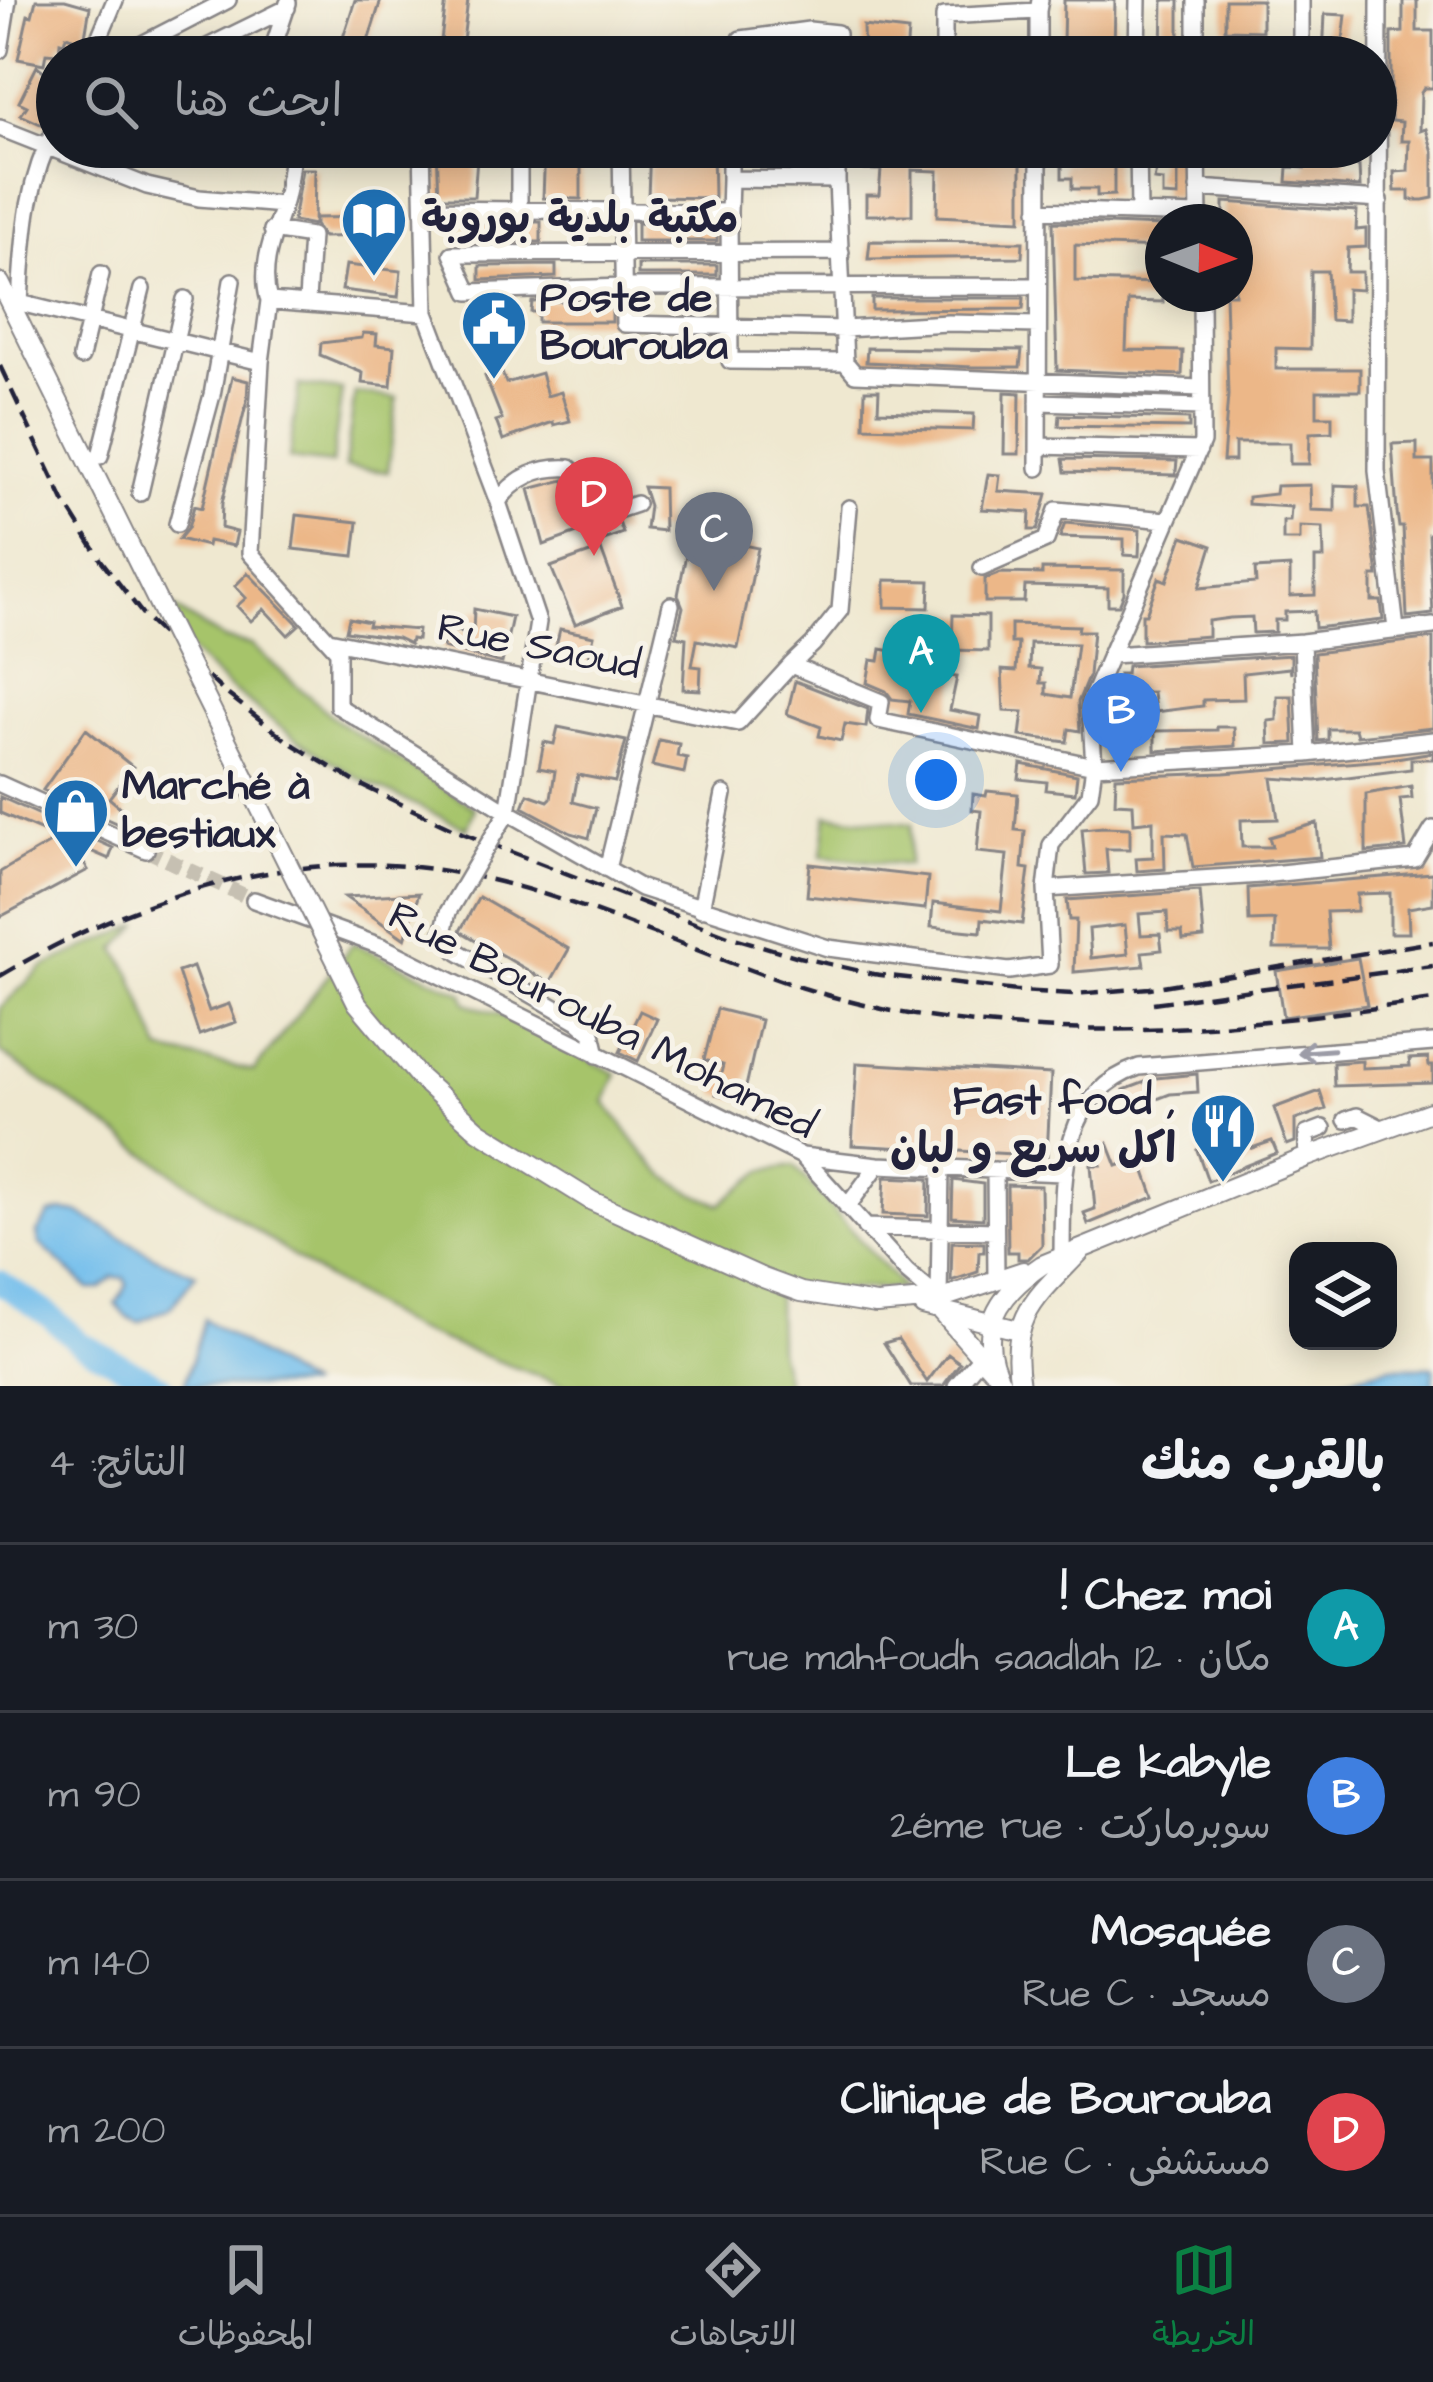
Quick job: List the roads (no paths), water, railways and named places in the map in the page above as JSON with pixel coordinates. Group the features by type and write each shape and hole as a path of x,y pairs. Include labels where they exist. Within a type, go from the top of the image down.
{"main road":[{"path":"0,283 357,1003 397,1052 478,1131 592,1201 801,1292 876,1304 942,1301 1433,1111"},
{"path":"1020,1386 1021,1323 1042,1288 1084,1247"},
{"path":"1000,1381 992,1358 995,1315 1010,1288 1042,1265"},
{"path":"942,1301 1021,1323"},
{"path":"942,1301 1000,1381"}],"street":[{"path":"0,50 8,0"},
{"path":"100,36 115,0"},
{"path":"162,36 228,0"},
{"path":"1137,36 1138,0"},
{"path":"1196,0 1196,36"},
{"path":"1301,0 1301,36"},
{"path":"1379,0 1379,36"},
{"path":"227,36 288,4"},
{"path":"278,36 288,4"},
{"path":"944,36 944,16 1039,6 1038,36"},
{"path":"764,36 809,30 837,36"},
{"path":"0,128 36,141"},
{"path":"37,168 28,193 20,302 261,362"},
{"path":"103,168 146,186 200,198 284,205"},
{"path":"290,168 263,283 269,301 250,553 338,651 338,706 641,888 865,955 1009,971 1049,965 1046,889 1052,845 1090,794 1094,766 1090,702 1199,450 1201,312"},
{"path":"423,168 426,313 538,622 508,812 443,924 448,944 578,1021 592,1033 597,1055"},
{"path":"519,168 519,209"},
{"path":"621,168 624,324 844,329 948,322 1038,325"},
{"path":"730,168 730,362 845,362"},
{"path":"837,168 845,362 855,374 1201,388"},
{"path":"1037,468 1039,168"},
{"path":"1138,168 1139,212"},
{"path":"1198,168 1199,204"},
{"path":"1380,168 1377,471 1396,629"},
{"path":"730,179 837,180"},
{"path":"1198,188 1380,200"},
{"path":"424,209 729,212"},
{"path":"1038,210 1145,213"},
{"path":"272,230 311,236 307,301"},
{"path":"841,252 452,254 469,292 1038,286"},
{"path":"81,357 101,274"},
{"path":"177,524 198,453 232,281"},
{"path":"100,456 142,289"},
{"path":"140,493 184,299"},
{"path":"269,301 426,313"},
{"path":"1038,402 1202,407"},
{"path":"1038,446 1199,450"},
{"path":"498,502 508,487 546,466 570,468 609,513 635,504"},
{"path":"849,508 840,610 791,665 881,702 878,720 1094,766 1307,754 1433,740"},
{"path":"982,568 1046,540 1057,509 1166,520"},
{"path":"607,869 671,605"},
{"path":"1112,655 1302,642 1433,626"},
{"name":"Rue Saoud","path":"326,640 738,723 791,665"},
{"path":"1302,642 1307,754"},
{"path":"0,784 146,850"},
{"path":"701,909 724,794"},
{"path":"1046,889 1415,859 1433,829"},
{"name":"Rue Bourouba Mohamed","path":"254,900 383,946 802,1156 907,1272 942,1301"},
{"path":"1062,1255 1062,1172 1071,1132 1082,1112 1120,1073 1138,1067 1433,1042"},
{"path":"1346,1120 1357,1116 1383,1129"},
{"path":"1307,1157 1307,1134 1323,1128"},
{"path":"802,1156 878,1165 1062,1172"},
{"path":"847,1207 878,1165"},
{"path":"941,1167 942,1301"},
{"path":"994,1170 996,1280"},
{"path":"865,1227 994,1231"},
{"path":"956,1386 981,1357"}],"water":[{"path":"79,1213 155,1257 196,1274 171,1307 139,1322 127,1317 116,1304 127,1285 125,1278 113,1277 100,1289 89,1289 39,1243 37,1233 50,1214"},
{"path":"204,1319 307,1386 184,1386"},
{"path":"1391,1367 1433,1367 1433,1386 1316,1386"}],"waterway":[{"path":"0,1282 80,1343 161,1386"}],"tunnel":[{"path":"146,850 254,900"}],"railway":[{"path":"0,366 64,501 147,620 222,690 289,742 357,783 462,833 728,936 799,957 873,974 1017,991 1074,994 1150,988 1433,942"},
{"path":"0,976 104,922 216,884 333,865 392,865 451,872 575,904 834,997 976,1023 1107,1030 1171,1028 1433,1000"},
{"path":"1153,1003 1433,966"}],"place":[{"name":"مكتبة بلدية بوروبة","path":"374,279"},
{"name":"Poste de Bourouba","path":"494,382"},
{"name":"Clinique de Bourouba","path":"594,556"},
{"name":"Mosquée","path":"714,591"},
{"name":"Chez moi !","path":"921,713"},
{"name":"Le kabyle","path":"1121,772"},
{"name":"Marché à bestiaux","path":"76,870"},
{"name":"Fast food , اكل سريع و لبان","path":"1223,1185"}]}
